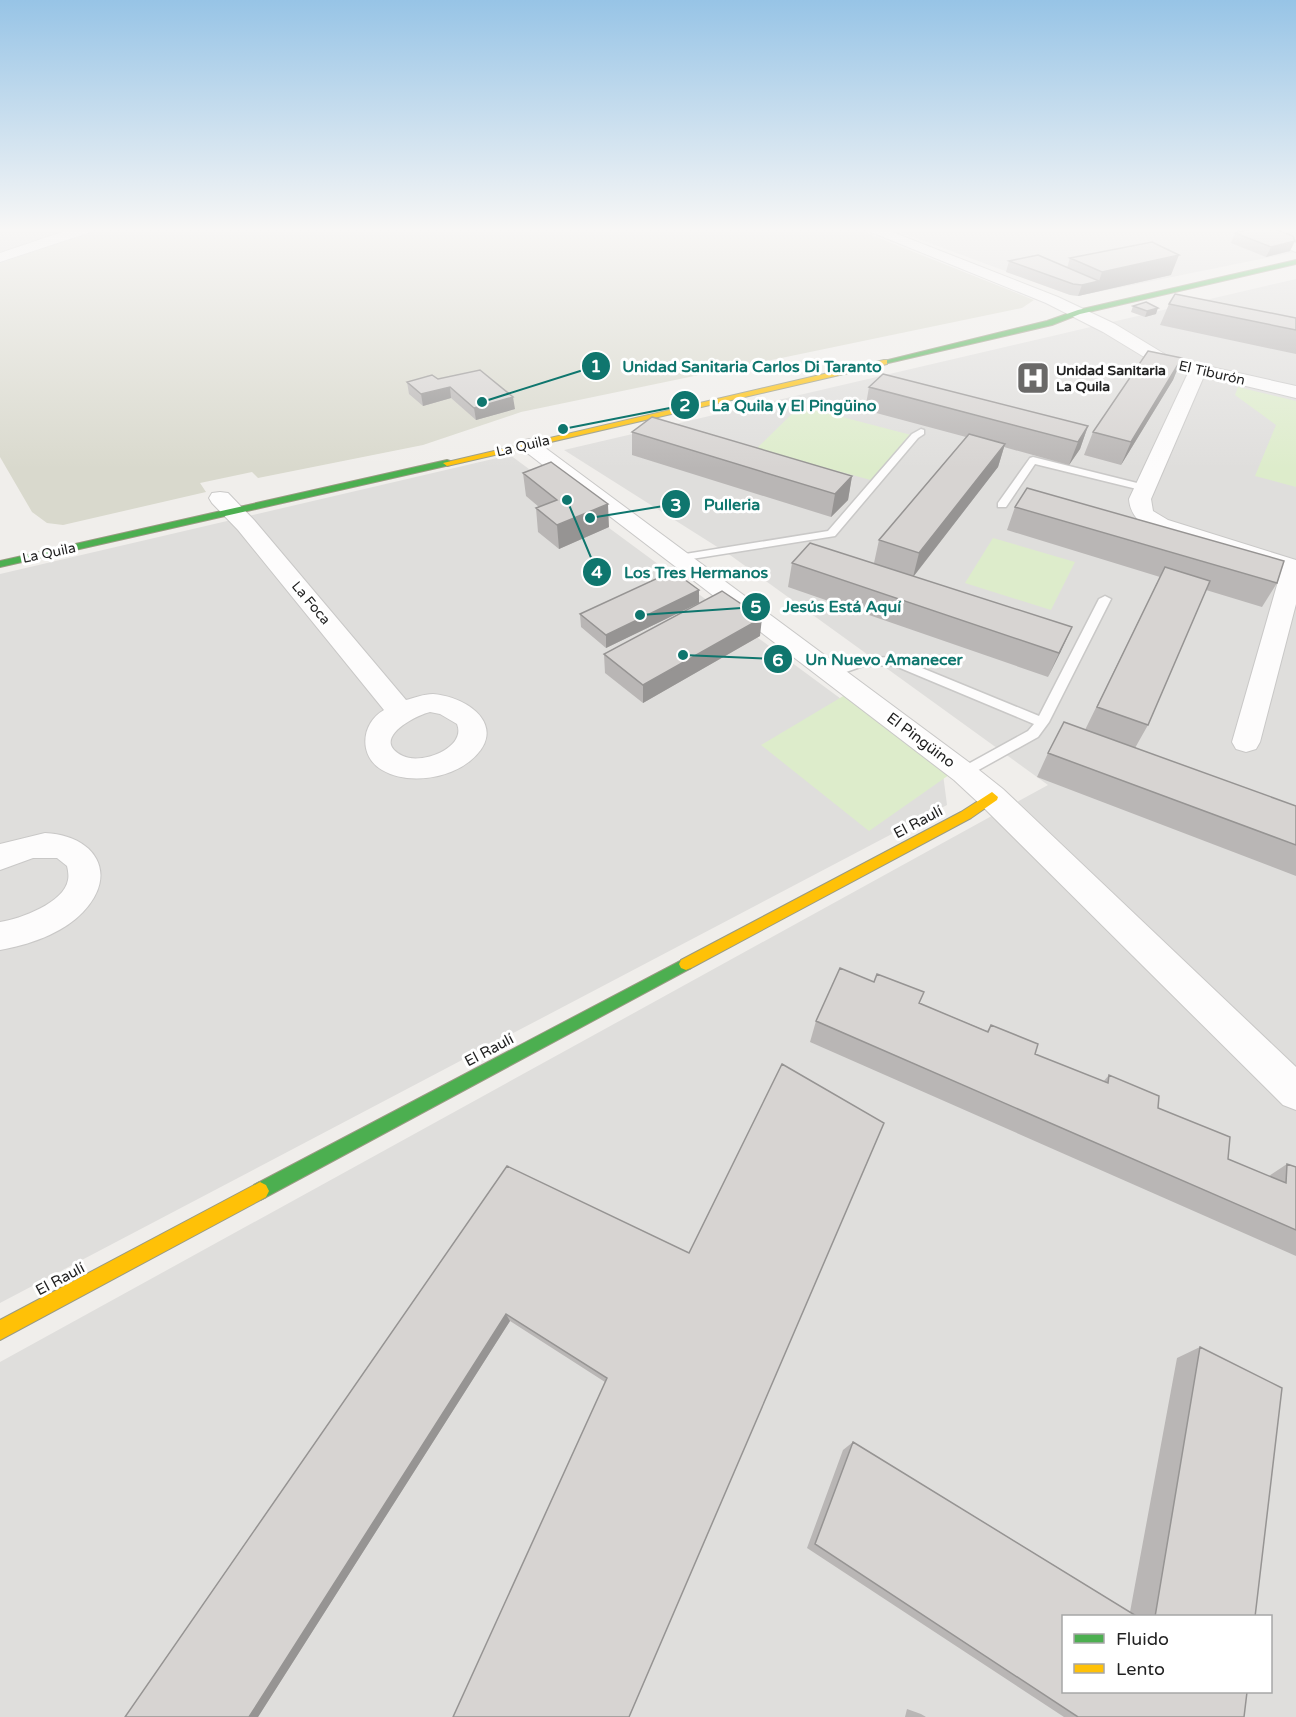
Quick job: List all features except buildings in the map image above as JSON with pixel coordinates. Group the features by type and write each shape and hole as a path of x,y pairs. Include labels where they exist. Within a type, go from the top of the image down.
{"main road":[{"name":"La Quila","path":"0,564 223,501 1049,323 1095,308"},
{"name":"La Quila","path":"966,328 1033,313 1078,312"},
{"name":"El Raulí","path":"0,1330 966,815 992,797"}],"street":[{"name":"El Tiburón","path":"1068,308 1165,362 1296,392"},
{"path":"1198,370 1140,499 1140,509 1146,518 1160,525 1295,567 1246,742"},
{"name":"El Pingüino","path":"519,438 964,773 992,797 1296,1092"},
{"name":"La Foca","path":"223,501 400,711"},
{"path":"0,936 22,933 52,918 76,897 83,881 84,867 78,855 65,848 48,845 2,850"}],"lane":[{"path":"679,558 831,534 915,436 921,432"},
{"path":"1002,505 1033,460 1145,488"},
{"path":"964,773 1033,734 1042,722 1105,599"},
{"path":"832,673 858,661 882,659 895,661 1042,722"}],"shaded area":[{"path":"0,308 1021,308 521,412 423,445 258,478 252,472 200,483 206,492 63,525 47,523 32,512 0,457"},
{"path":"1171,308 1296,308 1296,1717 0,1717 0,1362 1048,785 730,555 564,450"},
{"path":"510,455 943,774 947,805 0,1303 0,574"}],"green space":[{"path":"1238,387 1296,401 1296,487 1255,476 1276,425 1235,395"},
{"path":"800,406 915,436 878,482 756,449"},
{"path":"993,538 1075,562 1051,610 965,583"},
{"path":"850,692 956,770 869,831 761,745"}],"traffic: fast":[{"path":"884,362 1049,323 1095,308"},
{"path":"0,564 447,463"},
{"path":"260,1191 686,964"}],"traffic: slow":[{"path":"447,463 884,362"},
{"path":"686,964 966,815 992,797"},
{"path":"0,1330 260,1191"}],"place":[{"name":"Unidad Sanitaria La Quila","path":"1033,378"},
{"name":"Unidad Sanitaria Carlos Di Taranto","path":"482,402"},
{"name":"La Quila y El Pingüino","path":"563,429"},
{"name":"Los Tres Hermanos","path":"567,500"},
{"name":"Pulleria","path":"590,518"},
{"name":"Jesús Está Aquí","path":"640,615"},
{"name":"Un Nuevo Amanecer","path":"683,655"}]}
